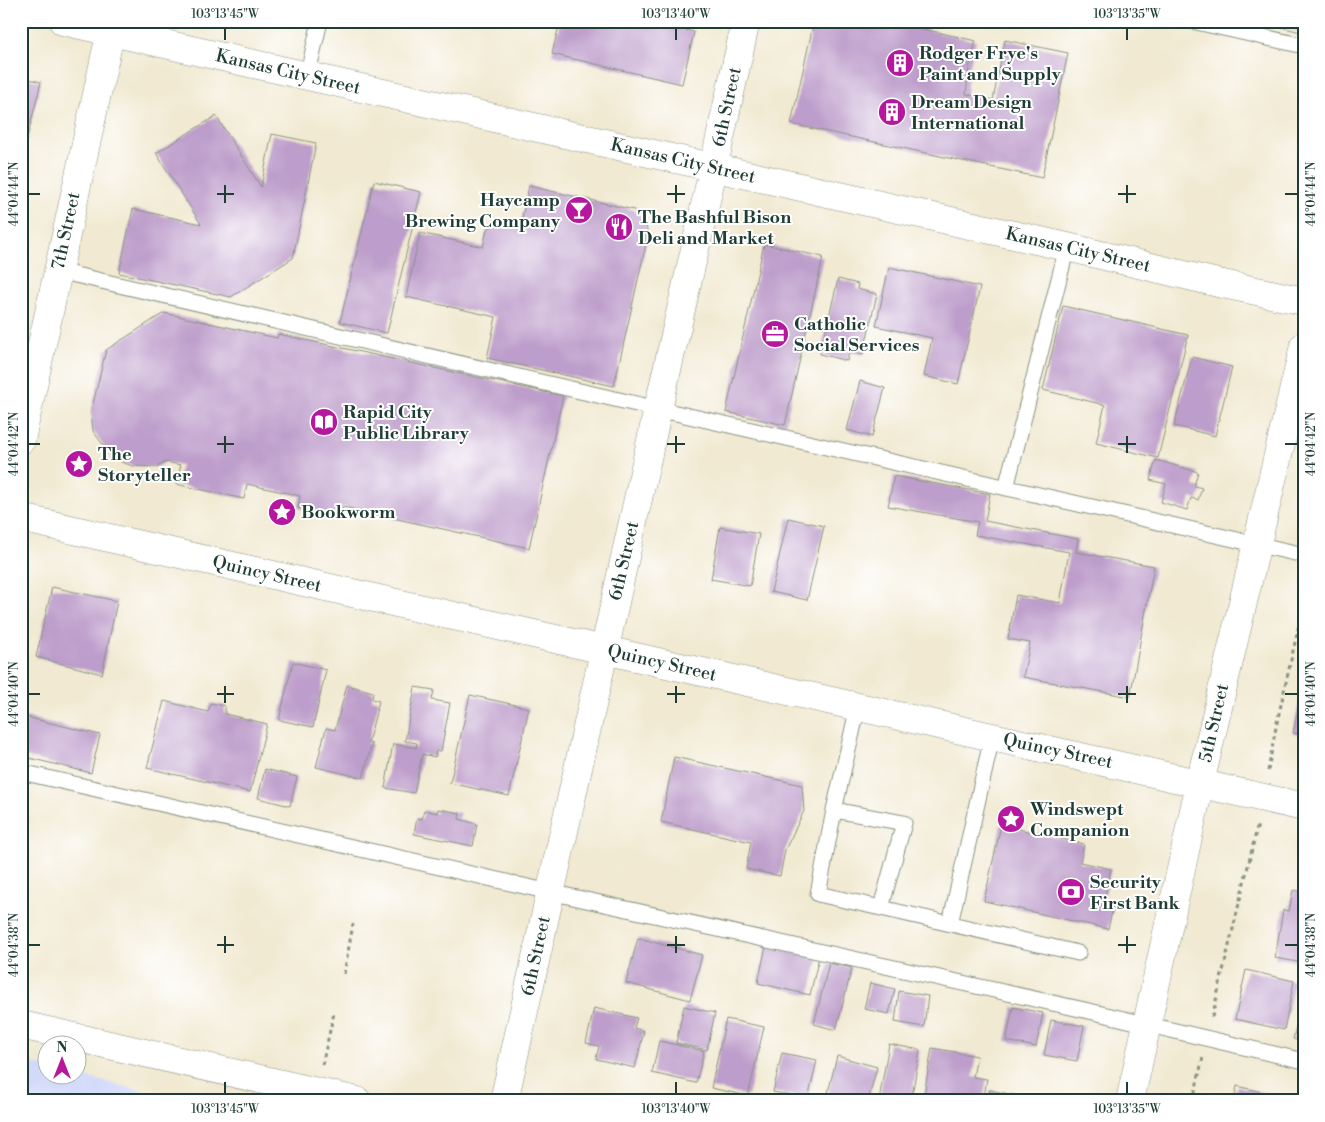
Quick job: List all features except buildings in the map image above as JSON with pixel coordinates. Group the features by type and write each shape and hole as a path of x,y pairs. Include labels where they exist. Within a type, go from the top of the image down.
{"street":[{"name":"Kansas City Street","path":"63,21 111,27 307,77 1304,301"},
{"name":"6th Street","path":"504,1101 746,21"},
{"name":"7th Street","path":"21,440 111,27"},
{"name":"5th Street","path":"1130,1101 1200,783 1304,346"},
{"name":"Quincy Street","path":"21,518 1304,807"},
{"path":"21,1025 358,1101"}],"lane":[{"path":"307,77 320,21"},
{"path":"1192,21 1304,46"},
{"path":"1006,488 1067,247"},
{"path":"58,271 1304,555"},
{"path":"858,707 834,810 818,894 1078,953"},
{"path":"950,924 992,737"},
{"path":"21,772 550,892 1147,1024 1304,1061"},
{"path":"834,810 904,823 881,908"}],"path":[{"path":"1193,1101 1264,797 1276,727 1304,602"},
{"path":"344,974 353,924"},
{"path":"321,1068 334,1013"}],"shaded area":[{"path":"21,1061 38,1065 38,1084 88,1084 88,1078 185,1101 21,1101"}],"place":[{"name":"Rodger Frye's Paint and Supply","path":"900,63"},
{"name":"Dream Design International","path":"892,112"},
{"name":"Haycamp Brewing Company","path":"579,210"},
{"name":"The Bashful Bison Deli and Market","path":"619,227"},
{"name":"Catholic Social Services","path":"775,334"},
{"name":"Rapid City Public Library","path":"324,422"},
{"name":"The Storyteller","path":"79,464"},
{"name":"Bookworm","path":"282,512"},
{"name":"Windswept Companion","path":"1011,819"},
{"name":"Security First Bank","path":"1071,892"}]}
